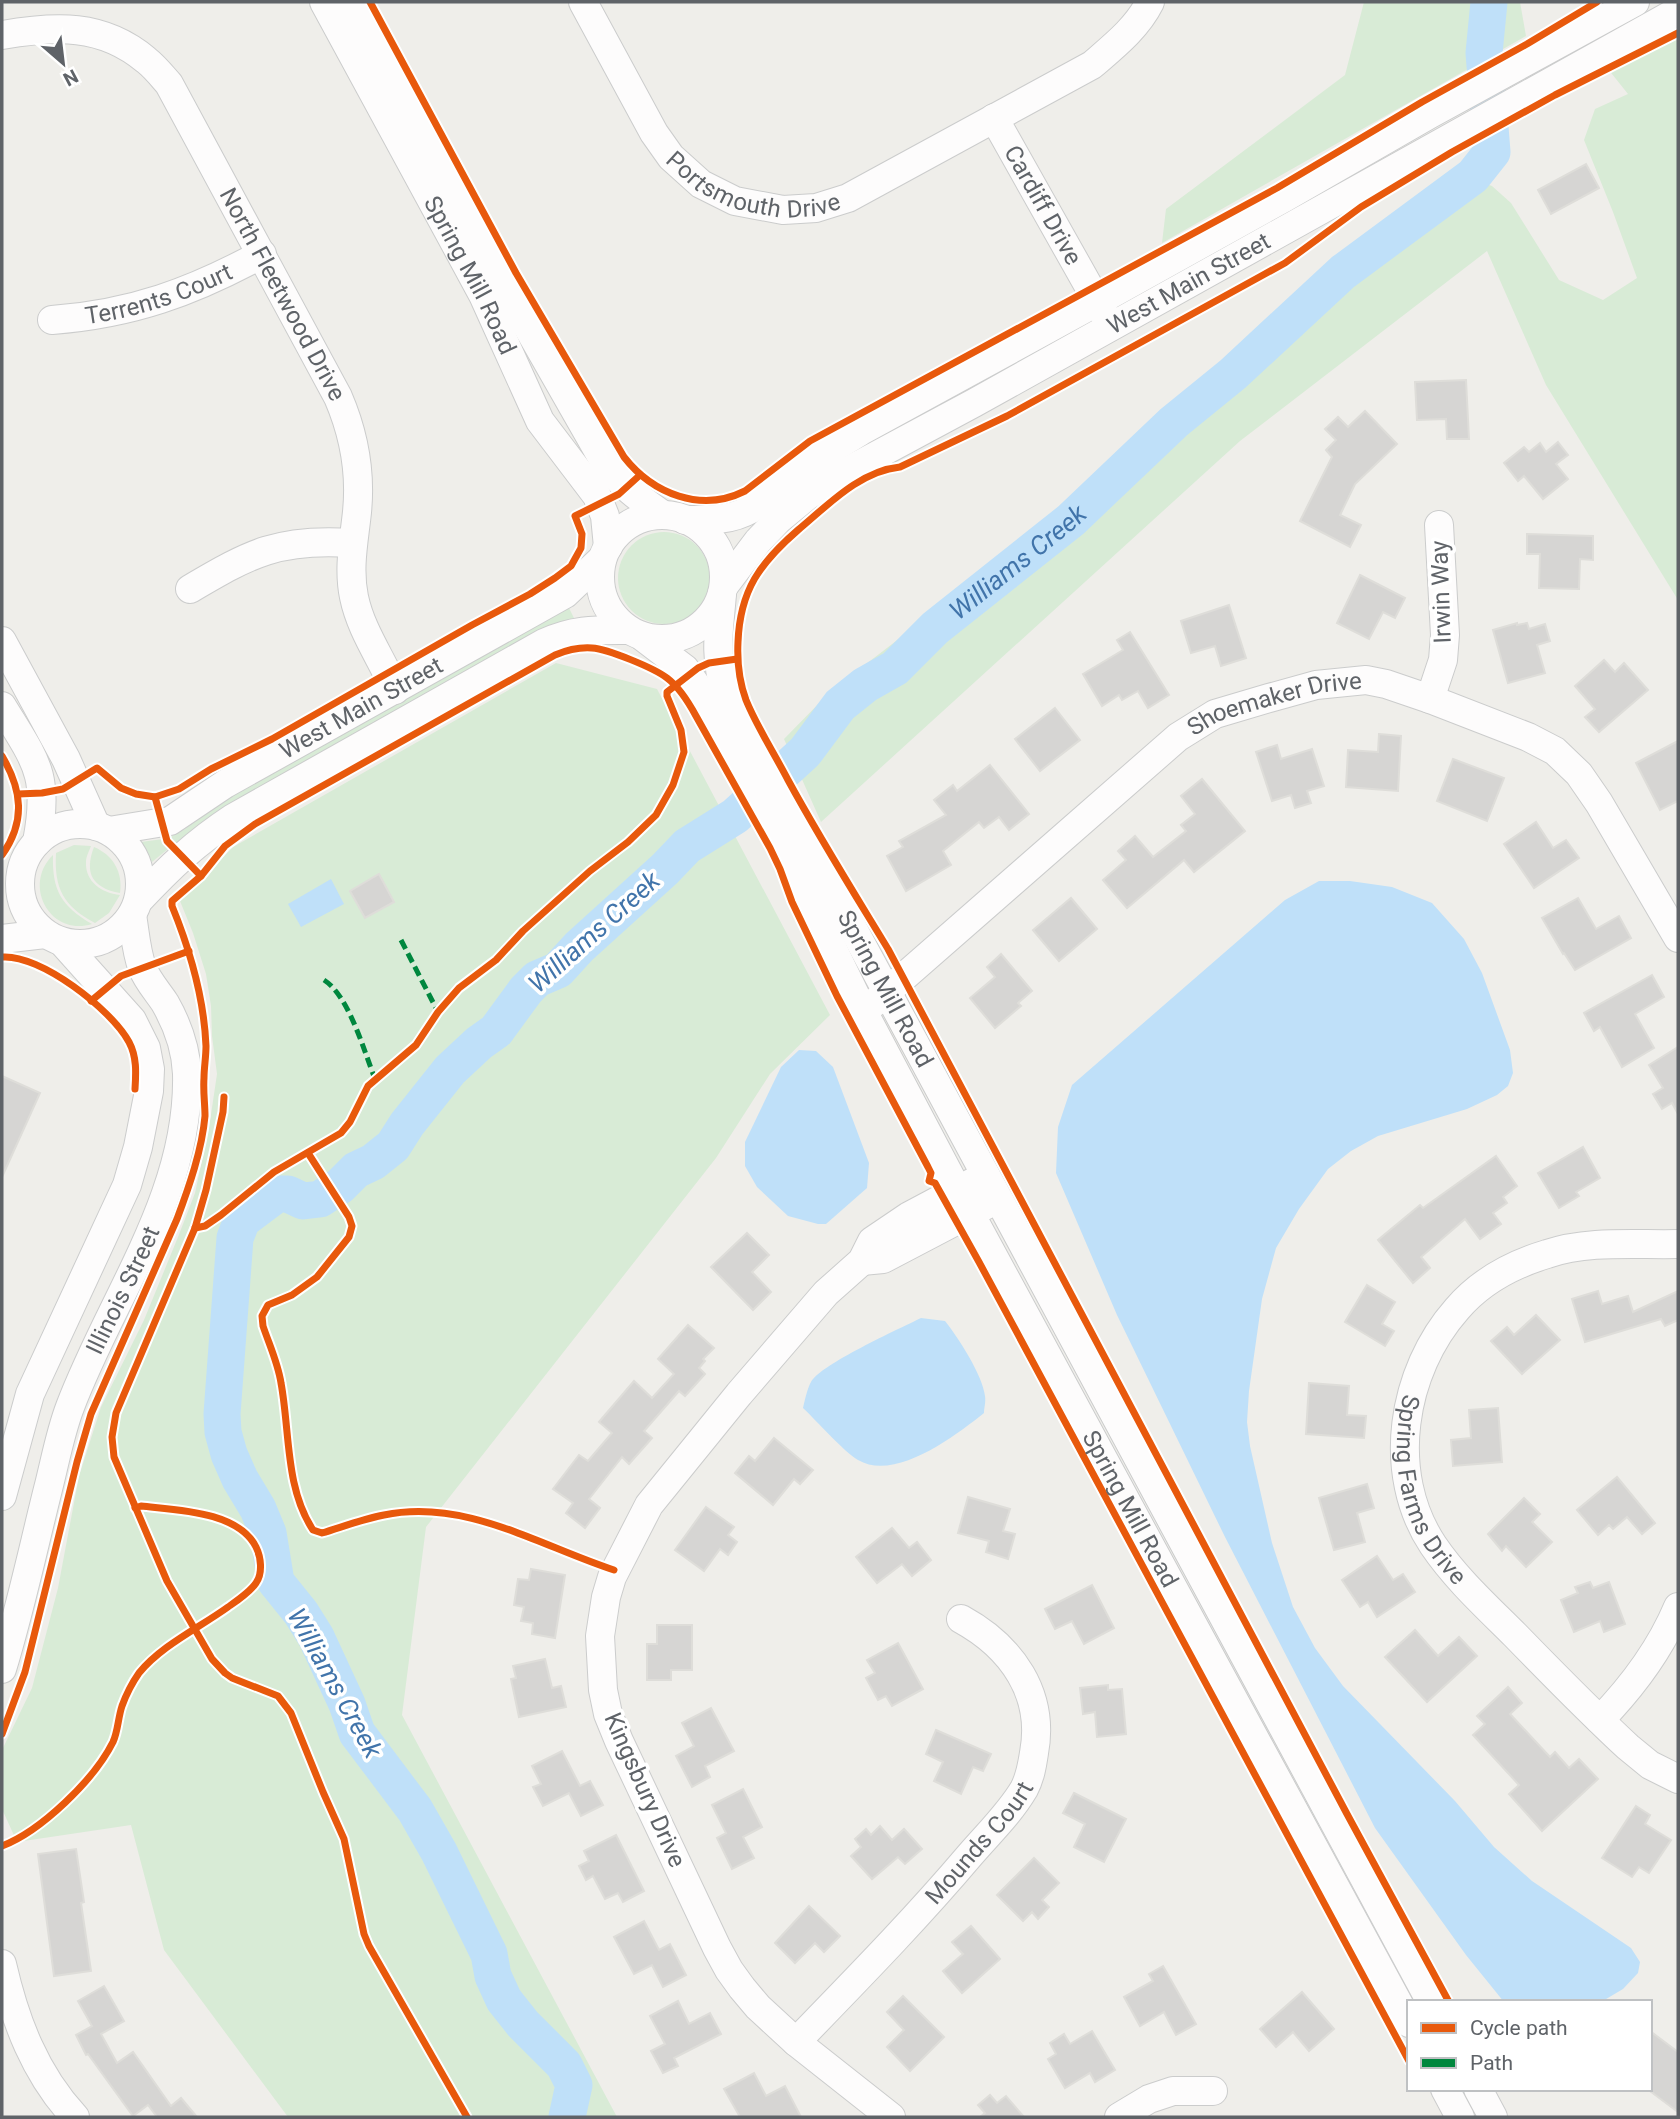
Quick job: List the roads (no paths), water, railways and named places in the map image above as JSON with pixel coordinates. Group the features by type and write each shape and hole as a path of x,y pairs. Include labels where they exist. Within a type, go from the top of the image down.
{"street":[{"name":"Spring Mill Road","path":"324,2 483,295 540,421 597,496 605,516 605,553"},
{"name":"Spring Mill Road","path":"350,2 491,263 604,461 616,478 631,492 674,517"},
{"name":"Portsmouth Drive","path":"590,4 654,133 671,158 701,184 735,201 783,210 816,208 848,198 1092,65 1123,39 1150,2"},
{"name":"West Main Street","path":"674,517 710,520 742,514 758,506 814,460 861,431 1635,2"},
{"name":"West Main Street","path":"723,590 778,520 807,496 838,476 1678,11"},
{"name":"North Fleetwood Drive","path":"2,35 64,28 92,32 118,41 147,61 169,84 262,254 349,422 356,452 358,492 351,563 354,597 364,629 395,690"},
{"name":"Cardiff Drive","path":"994,118 1111,327"},
{"name":"Terrents Court","path":"52,320 89,317 151,304 189,290 262,254"},
{"path":"674,517 703,530 716,546 723,565 723,590 716,609 692,632 667,639 635,633 611,614 602,593 600,571 605,553 626,527 637,520 674,517"},
{"name":"Irwin Way","path":"1430,699 1443,660 1445,635 1439,525"},
{"path":"190,589 258,552 291,543 352,543"},
{"name":"West Main Street","path":"103,829 170,821 216,789 565,594 605,553"},
{"name":"Spring Mill Road","path":"723,590 717,652 719,670 747,755"},
{"name":"West Main Street","path":"135,907 174,862 225,824 544,643 584,630 635,633"},
{"name":"Spring Mill Road","path":"635,633 674,659 690,675 747,755 787,829 887,991 1430,2000"},
{"path":"2,641 103,829"},
{"name":"Shoemaker Drive","path":"864,1013 1178,737 1215,714 1304,688 1345,681 1366,680 1386,684 1528,737 1555,751 1579,774 1599,803 1678,938"},
{"path":"2,706 34,759 43,810 31,850 20,874 23,904 36,926 54,938"},
{"path":"2,882 45,835 65,826 86,824 103,829 121,839 135,860 140,885 135,907 123,927 103,940 78,944 54,938 2,939"},
{"name":"Spring Mill Road","path":"787,829 864,1013 1407,2019"},
{"name":"Illinois Street","path":"2,1669 64,1424 148,1236 171,1177 182,1135 187,1091 187,1069 182,1044 170,1013 142,967 136,945 135,907"},
{"name":"Illinois Street","path":"2,1496 30,1394 127,1185 149,1091 150,1069 146,1048 132,1020 54,938"},
{"name":"Kingsbury Drive","path":"891,2117 796,2042 758,2007 729,1970 608,1714 603,1690 600,1636 612,1577 649,1505 825,1293 862,1261 872,1241 909,1216 964,1202 993,1187"},
{"name":"Spring Farms Drive","path":"1678,1244 1579,1246 1516,1266 1486,1283 1459,1306 1427,1352 1409,1401 1405,1449 1414,1501 1433,1544 1463,1583 1600,1720 1650,1765 1678,1779"},
{"path":"1600,1720 1622,1697 1650,1660 1678,1607"},
{"name":"Mounds Court","path":"796,2042 941,1890 1024,1789 1031,1771 1035,1747 1037,1721 1033,1701 1024,1677 1007,1655 979,1629 961,1619"},
{"path":"2,1964 9,1996 33,2057 75,2117"},
{"path":"1119,2117 1149,2099 1174,2091 1213,2091"},
{"path":"1445,2091 1460,2117"},
{"path":"1479,2091 1493,2117"}],"water":[{"path":"331,879 344,904 301,927 288,904"},
{"path":"1319,881 1350,881 1392,887 1432,903 1464,939 1482,973 1510,1050 1513,1073 1508,1086 1497,1095 1467,1109 1378,1136 1351,1151 1328,1169 1299,1209 1276,1248 1262,1299 1247,1422 1272,1543 1293,1607 1315,1648 1343,1686 1455,1801 1494,1847 1532,1881 1631,1948 1640,1962 1638,1973 1623,1989 1604,2000 1502,2000 1466,1955 1375,1828 1225,1537 1117,1315 1056,1173 1058,1127 1072,1085 1285,900"},
{"path":"799,1050 816,1051 833,1067 869,1163 867,1188 826,1224 788,1216 757,1187 745,1166 745,1142 781,1067"},
{"path":"921,1318 945,1321 956,1337 975,1368 983,1388 984,1413 941,1444 906,1461 873,1465 858,1460 803,1408 811,1382 844,1357"}],"waterway":[{"name":"Williams Creek","path":"567,2117 574,2085 564,2065 523,2024 504,2000 493,1976 489,1954 439,1852 415,1810 357,1733 347,1704 316,1637 276,1582 268,1533 229,1454 223,1432 222,1414 235,1238 242,1220 277,1194 288,1194 303,1201 320,1199 340,1186 356,1170 373,1162 393,1146 450,1070 496,1031 537,979 558,970 687,846 735,816 805,752 840,705 865,685 895,668 935,628 1071,520 1174,422 1233,374 1343,272 1473,176 1492,152 1484,53 1489,2"}]}
